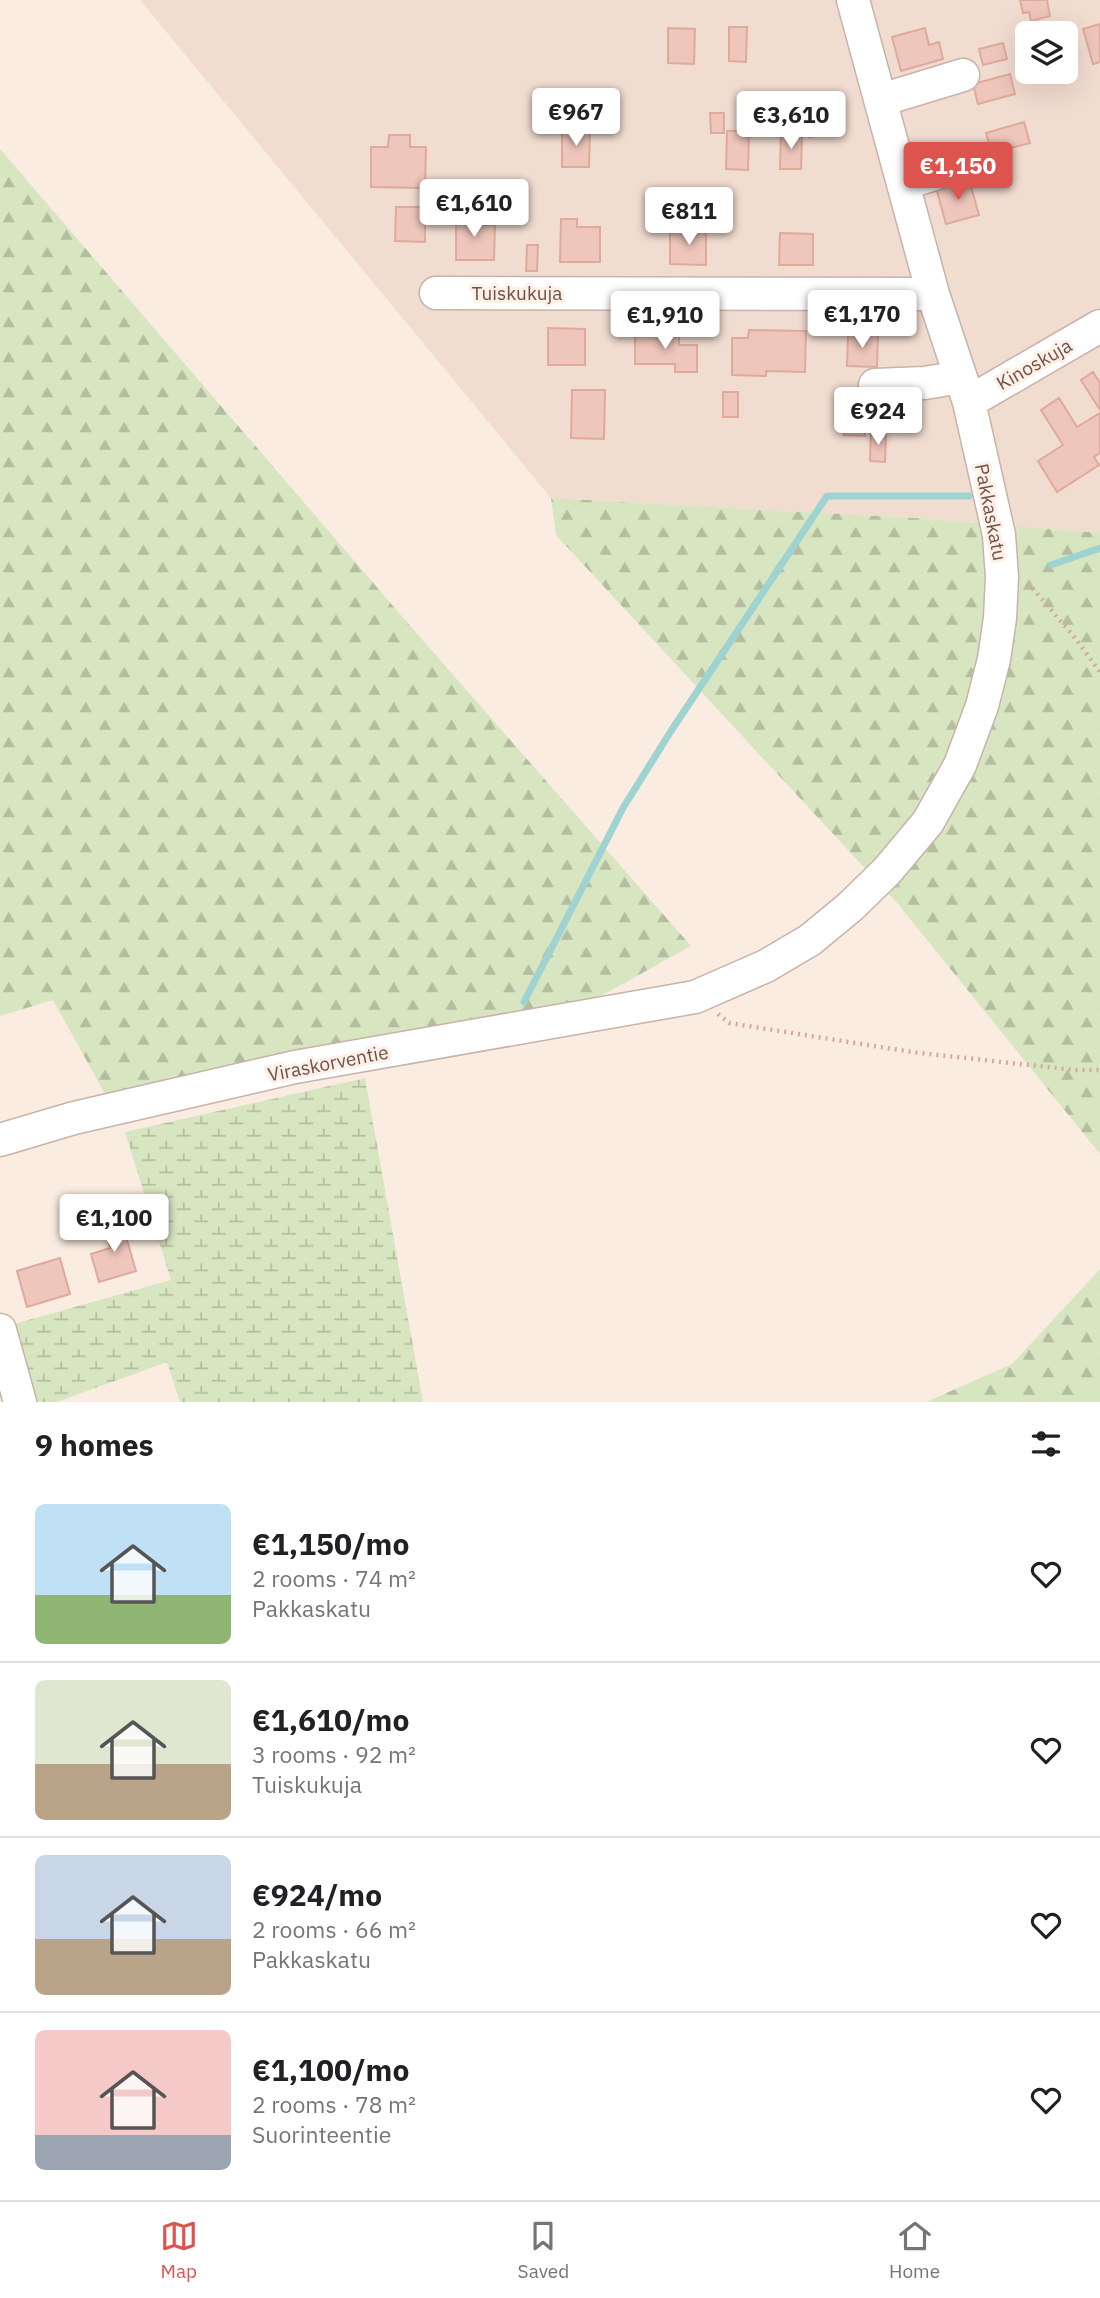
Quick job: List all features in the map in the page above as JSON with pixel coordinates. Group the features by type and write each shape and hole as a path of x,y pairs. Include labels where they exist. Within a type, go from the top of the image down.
{"street":[{"name":"Pakkaskatu","path":"660,1001 695,997 766,966 810,940 850,907 887,871 928,821 960,765 982,706 994,659 1002,576 999,535 964,389 933,294 853,0"},
{"path":"881,100 963,75"},
{"path":"903,184 976,160"},
{"name":"Tuiskukuja","path":"436,293 933,294"},
{"name":"Kinoskuja","path":"964,389 1100,326"},
{"path":"875,385 925,383 964,389"},
{"name":"Viraskorventie","path":"0,1140 74,1118 295,1067 660,1001"},
{"path":"0,1330 20,1402"}],"path":[{"path":"1034,590 1100,672"},
{"path":"695,997 729,1023 912,1052 1074,1070 1100,1070"}],"shaded area":[{"path":"140,0 1100,0 1100,533 931,519 551,498"}],"green space":[{"path":"0,149 412,628 691,946 590,1002 105,1094 53,1000 0,1016"},
{"path":"551,498 931,519 1100,533 1100,1154 898,904 556,535"},
{"path":"365,1078 423,1402 180,1402 167,1362 57,1402 36,1402 14,1324 171,1280 125,1132"},
{"path":"1100,1269 1100,1402 926,1402 1012,1364"}],"building":[{"path":"1020,0 1047,0 1050,16 1031,21 1029,12 1023,13"},
{"path":"1100,24 1100,62 1093,64 1083,29"},
{"path":"729,27 747,27 746,62 729,61"},
{"path":"668,28 695,29 694,64 668,63"},
{"path":"925,28 929,45 939,42 943,59 901,71 892,37"},
{"path":"1003,43 1007,59 983,65 979,49"},
{"path":"1010,74 1015,94 978,104 973,84"},
{"path":"820,112 823,135 809,137 807,114"},
{"path":"710,113 724,113 724,133 711,133"},
{"path":"1024,122 1030,143 992,153 986,133"},
{"path":"562,128 590,129 589,167 562,167"},
{"path":"727,131 749,131 748,170 726,169"},
{"path":"781,133 802,134 801,169 780,169"},
{"path":"389,135 410,135 410,147 426,147 425,188 371,187 371,147 388,147"},
{"path":"969,179 979,215 946,224 936,188"},
{"path":"396,207 425,207 425,242 395,241"},
{"path":"456,216 480,216 480,225 495,225 494,260 456,260"},
{"path":"561,219 577,219 577,227 600,227 600,262 560,262"},
{"path":"693,224 706,224 706,265 670,264 670,232 693,232"},
{"path":"780,233 813,234 813,265 779,265"},
{"path":"527,245 538,245 537,271 526,271"},
{"path":"548,328 585,329 585,365 548,365"},
{"path":"749,330 806,331 805,372 766,371 766,376 732,375 732,338 748,338"},
{"path":"635,331 679,331 679,345 697,345 697,372 675,372 675,364 635,364"},
{"path":"848,334 878,335 877,367 847,366"},
{"path":"1093,372 1100,383 1100,410 1081,380"},
{"path":"572,390 605,390 604,439 571,438"},
{"path":"723,392 738,392 738,417 723,417"},
{"path":"845,397 866,398 865,436 844,435"},
{"path":"1059,398 1077,427 1100,413 1100,453 1094,457 1099,465 1057,492 1038,461 1063,445 1041,410"},
{"path":"871,432 886,433 885,462 870,461"},
{"path":"121,1219 136,1271 99,1282 91,1254 110,1248 103,1224"},
{"path":"60,1258 70,1294 27,1307 17,1271"}],"waterway":[{"path":"524,1002 623,808 827,496 969,496"},
{"path":"1051,565 1100,548"}]}
